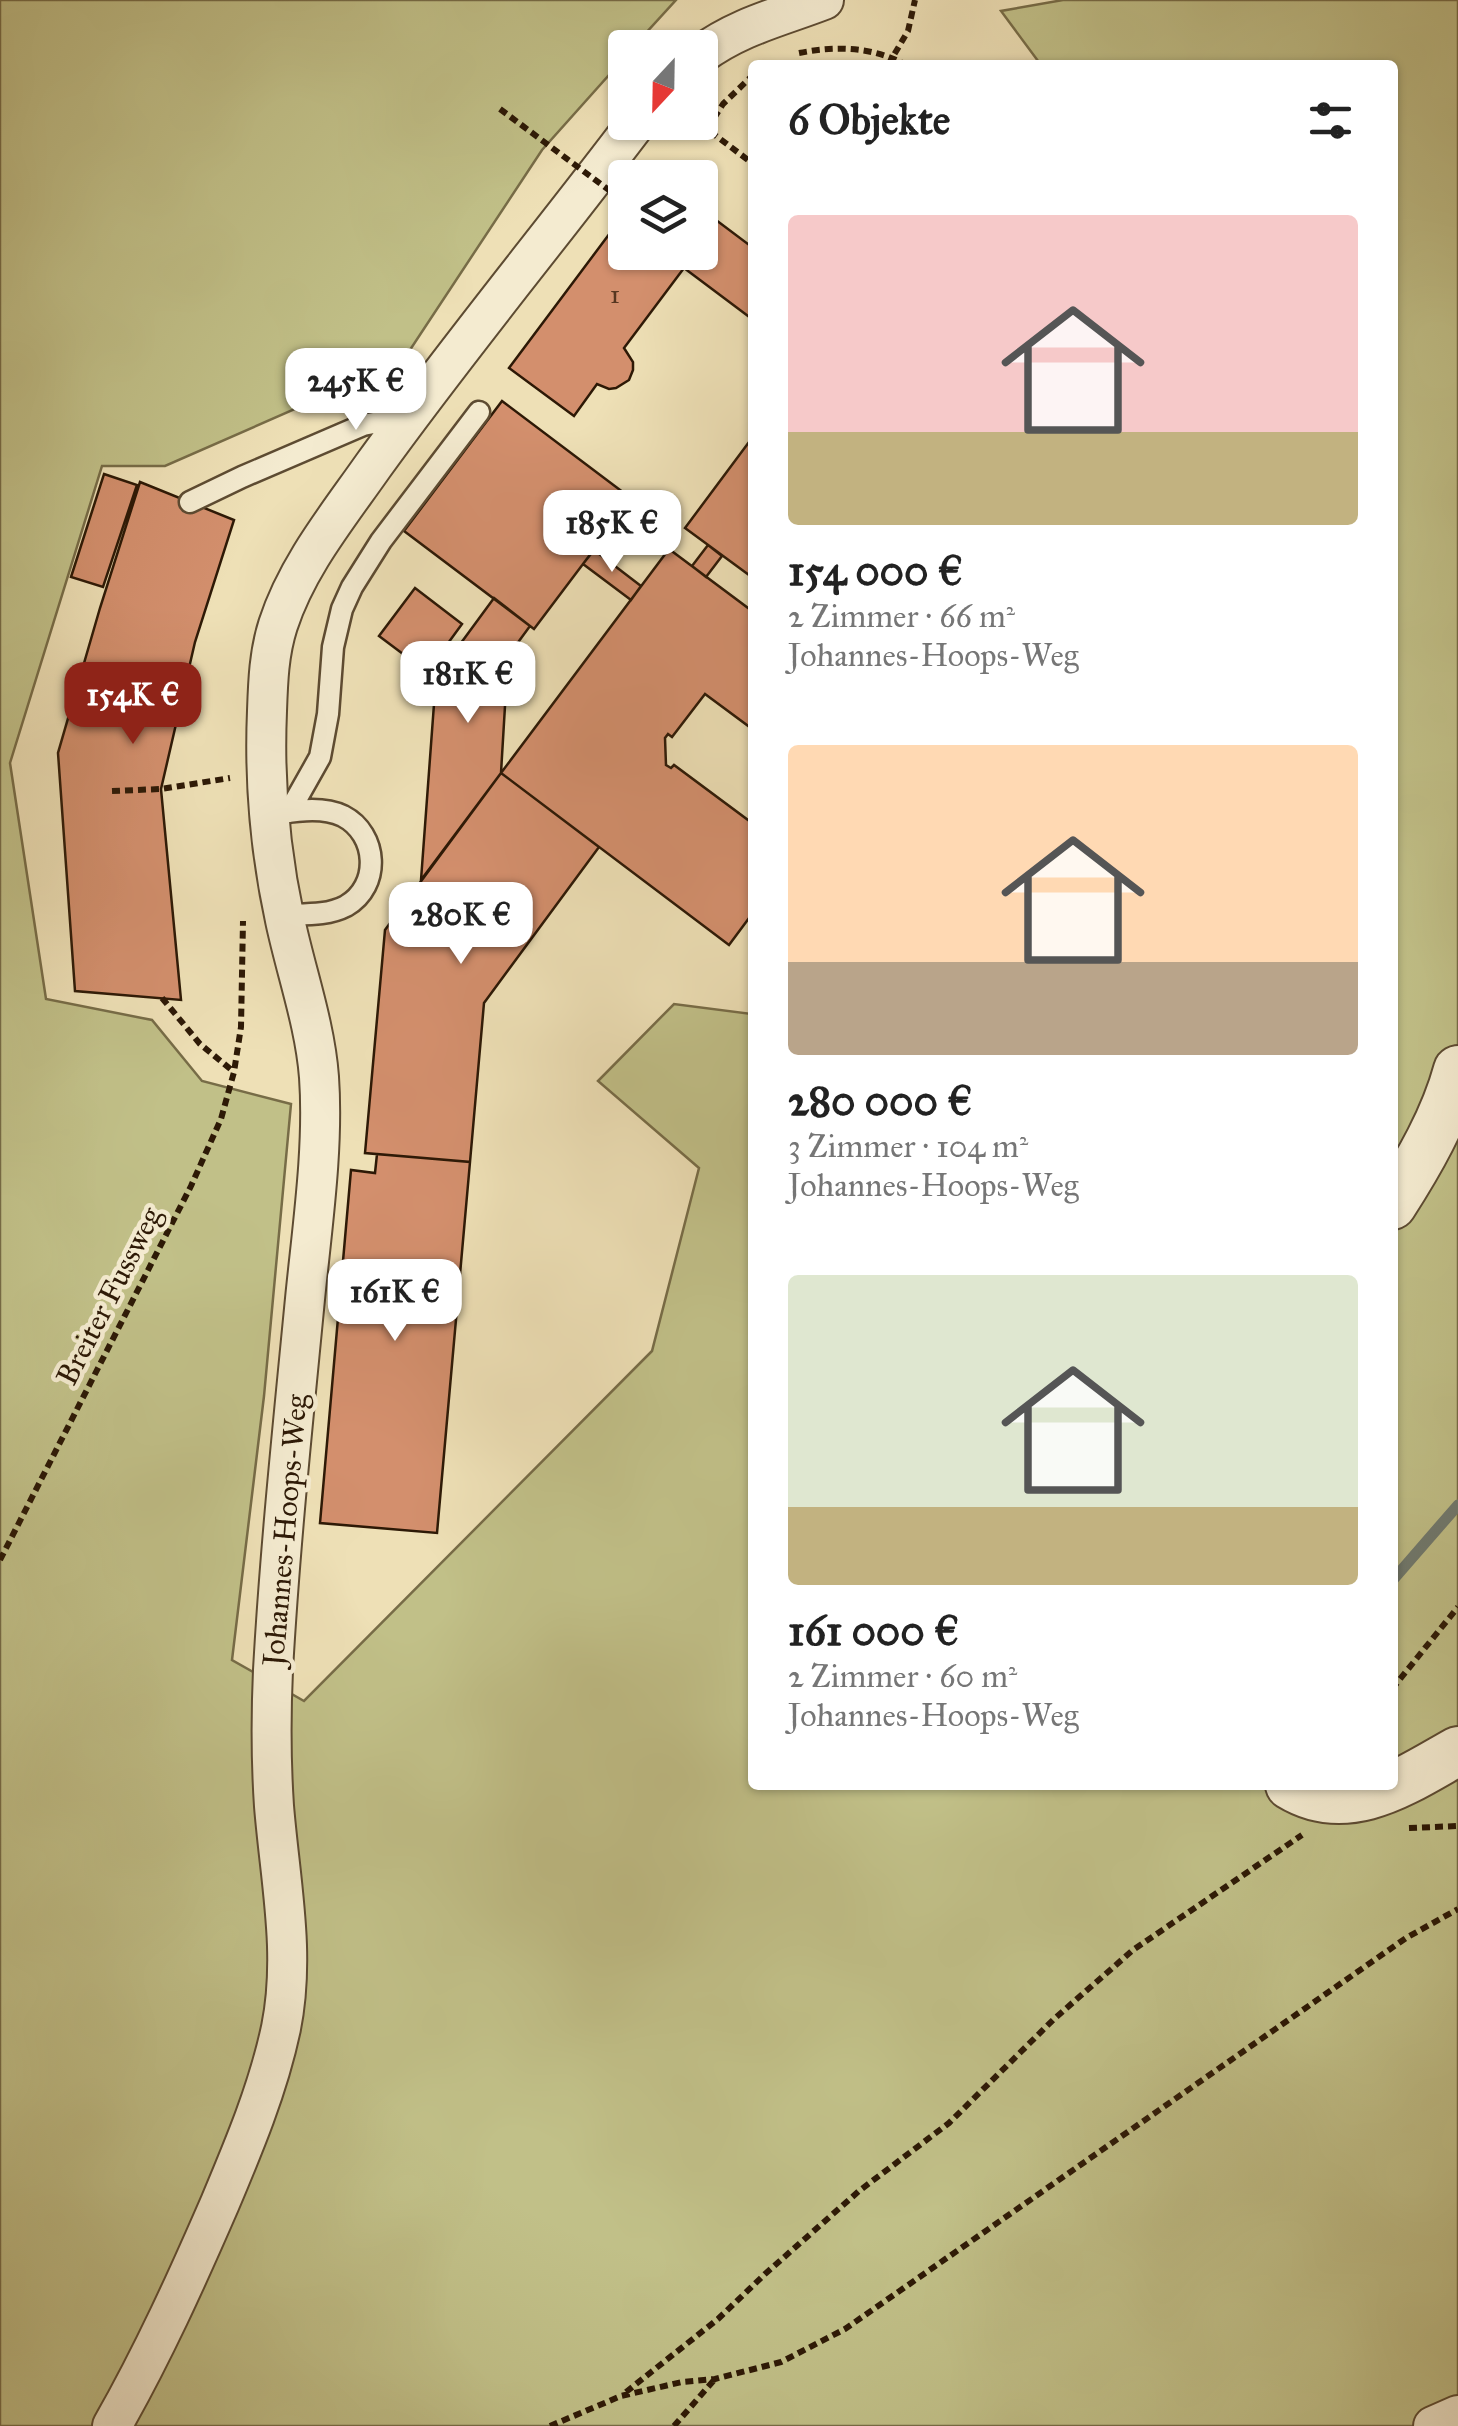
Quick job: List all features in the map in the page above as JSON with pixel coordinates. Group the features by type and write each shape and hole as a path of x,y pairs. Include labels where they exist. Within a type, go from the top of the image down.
{"street":[{"path":"718,43 754,24 824,0"},
{"name":"Johannes-Hoops-Weg","path":"112,2426 189,2276 250,2132 270,2076 286,1992 288,1952 274,1807 273,1675 320,1106 316,1048 284,915 279,814 266,758 269,668 280,621 302,570 404,424 624,140"},
{"path":"1398,1195 1432,1136 1458,1070"},
{"path":"1398,1783 1458,1751"},
{"path":"1312,1793 1367,1796 1383,1790"},
{"path":"1434,2426 1458,2415"}],"lane":[{"path":"279,814 320,758 328,714 332,647 352,587 381,541 479,412"},
{"path":"190,502 363,425 384,421 404,424"},
{"path":"279,814 330,811 347,818 369,844 372,860 369,878 348,905 333,911 284,915"}],"path":[{"path":"892,60 908,30 915,0"},
{"path":"786,58 832,48 863,49 887,60"},
{"path":"718,112 748,80"},
{"path":"500,109 608,189"},
{"path":"718,137 748,159"},
{"path":"112,791 236,777"},
{"path":"162,998 200,1044 234,1072"},
{"name":"Breiter Fussweg","path":"0,1560 204,1159 221,1119 238,1046"},
{"path":"1398,1682 1458,1607"},
{"path":"621,2396 718,2319 859,2191 949,2123 1054,2019 1133,1950 1301,1836 1312,1793"},
{"path":"550,2426 621,2396 781,2362 845,2329 1406,1938 1458,1909"},
{"path":"674,2426 715,2379"}],"shaded area":[{"path":"0,0 676,0 649,30 608,30 608,76 542,150 402,362 165,466 102,466 10,763 46,999 152,1020 202,1081 291,1104 264,1396 232,1660 304,1701 652,1351 699,1168 598,1081 674,1004 748,1013 748,1790 1398,1790 1398,60 1037,60 1001,11 1063,0 1458,0 1458,2426 0,2426"}],"building":[{"path":"718,222 748,244 748,316 687,270 718,270"},
{"path":"608,236 608,270 682,270 624,348 633,362 629,380 609,389 597,384 574,416 509,368"},
{"path":"502,401 632,499 534,629 404,531"},
{"path":"748,443 748,574 685,528"},
{"path":"104,474 137,485 103,587 71,577"},
{"path":"140,482 234,520 195,642 161,789 181,1000 75,991 58,753"},
{"path":"708,545 722,556 706,577 692,566"},
{"path":"669,549 748,608 748,726 705,694 672,737 668,734 665,738 666,765 674,765 748,820 748,919 729,945 501,773"},
{"path":"594,550 641,586 631,600 583,564"},
{"path":"415,588 462,624 427,672 379,636"},
{"path":"494,598 530,626 508,656 501,773 421,880 436,677"},
{"path":"501,773 599,847 484,1003 470,1162 365,1153 385,930"},
{"path":"377,1154 470,1162 437,1533 320,1523 351,1170 375,1173"}],"waterway":[{"path":"1398,1574 1458,1505"}]}
